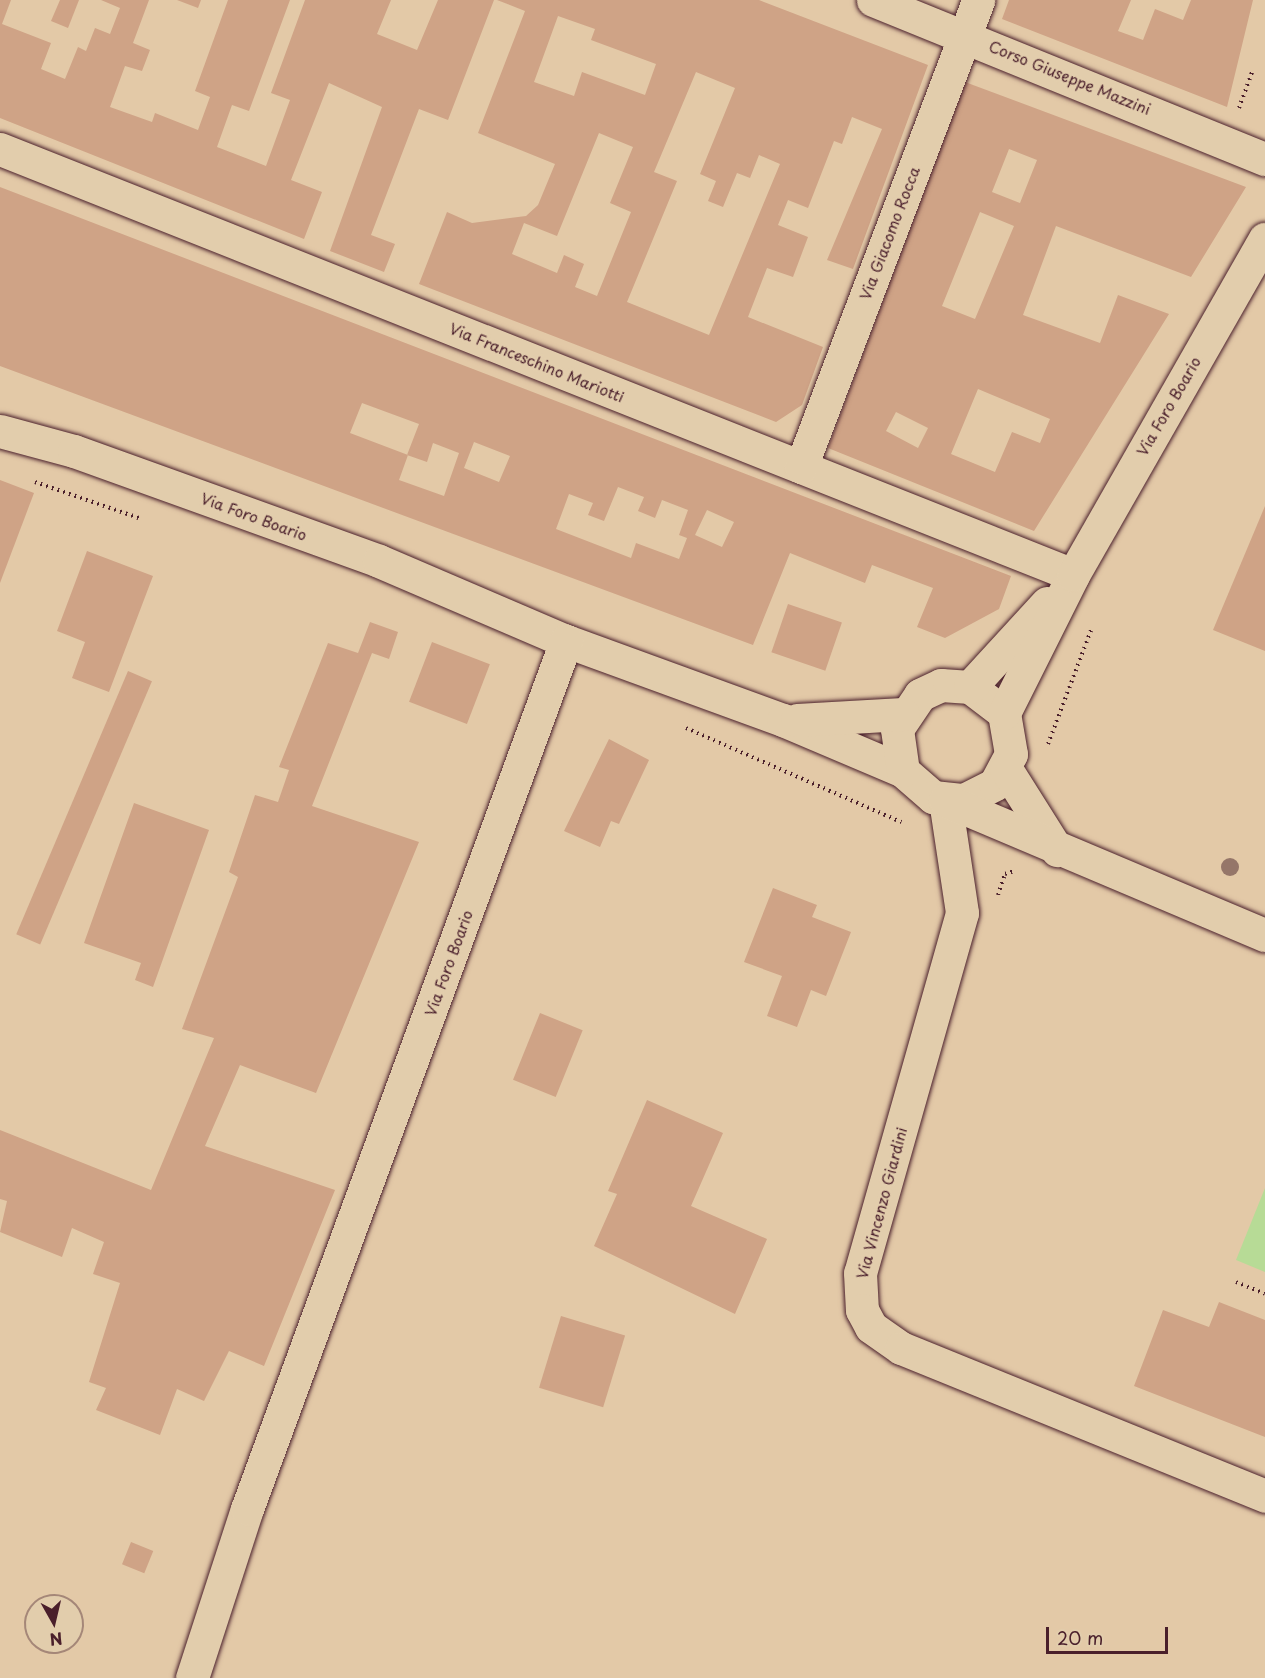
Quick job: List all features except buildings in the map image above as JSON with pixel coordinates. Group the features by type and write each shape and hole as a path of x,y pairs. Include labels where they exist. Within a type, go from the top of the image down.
{"street":[{"name":"Corso Giuseppe Mazzini","path":"873,0 964,34 1265,159"},
{"name":"Via Giacomo Rocca","path":"801,467 978,0"},
{"name":"Via Franceschino Mariotti","path":"0,149 1073,575"},
{"name":"Via Foro Boario","path":"1004,713 1073,575 1265,239"},
{"name":"Via Foro Boario","path":"0,408 74,452"},
{"name":"Via Foro Boario","path":"0,431 74,452 379,561 566,640 783,720 903,771 920,790 1058,852 1265,935"},
{"name":"Via Foro Boario","path":"970,687 1073,575"},
{"name":"Via Foro Boario","path":"192,1678 247,1509 331,1286 566,640"},
{"path":"903,771 895,743 903,714 930,690 970,687 1004,713 1012,739 1006,770 981,794 945,800"},
{"name":"Via Foro Boario","path":"783,720 903,714"},
{"path":"1006,770 1058,852"},
{"name":"Via Vincenzo Giardini","path":"945,800 962,913 861,1273 862,1310 871,1327 901,1348 1265,1496"}],"path":[{"path":"23,478 147,520"},
{"path":"1044,754 1094,620"},
{"path":"683,727 907,825"},
{"path":"994,908 1005,874 1023,867 1052,876 1058,852"},
{"path":"1236,1282 1265,1294"}],"green space":[{"path":"1265,1188 1265,1272 1236,1260"}]}
